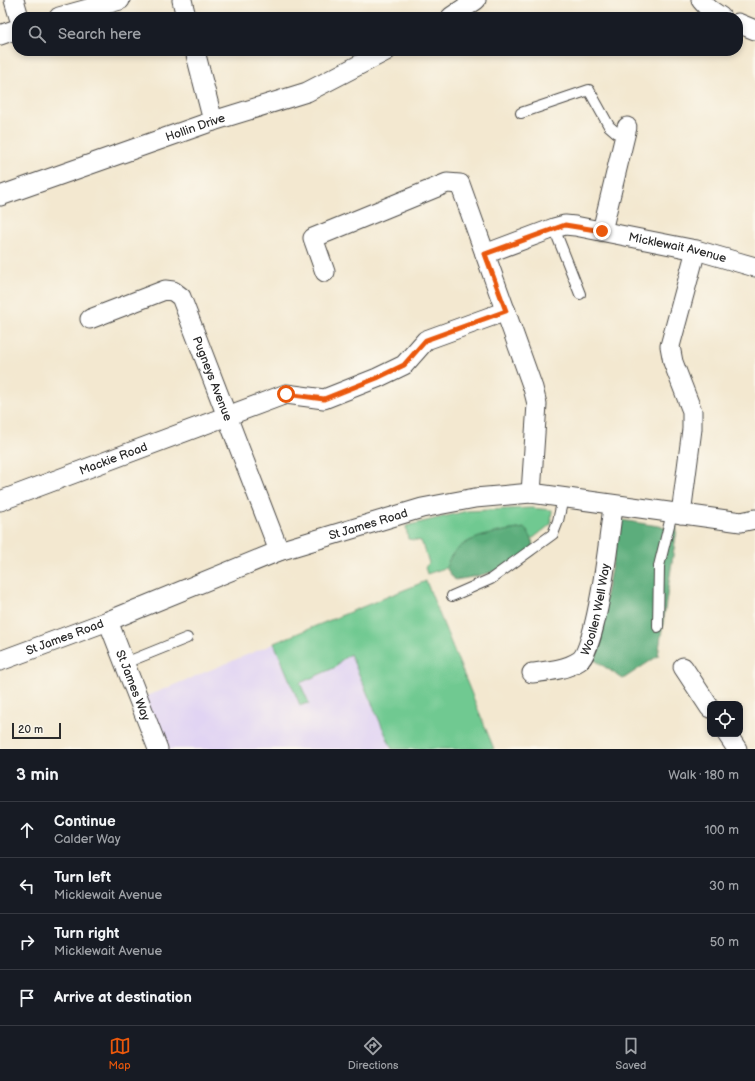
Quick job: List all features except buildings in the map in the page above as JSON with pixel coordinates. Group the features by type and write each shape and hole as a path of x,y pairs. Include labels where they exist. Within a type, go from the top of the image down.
{"street":[{"path":"14,0 18,12"},
{"path":"77,12 120,0"},
{"path":"182,0 185,12"},
{"path":"458,12 476,0"},
{"path":"701,0 714,12"},
{"path":"743,25 755,30"},
{"path":"0,34 12,30"},
{"path":"196,56 213,121"},
{"name":"Hollin Drive","path":"0,196 213,121 307,92 376,56"},
{"path":"602,231 626,133"},
{"path":"325,272 313,238 447,183 460,184 533,388 537,404 530,493"},
{"name":"Micklewait Avenue","path":"485,254 565,225 696,250 755,267"},
{"path":"676,514 692,429 692,411 673,362 670,346 696,250"},
{"name":"Pugneys Avenue","path":"90,319 164,290 173,291 181,297 279,552"},
{"name":"Mackie Road","path":"0,501 286,394 324,399 377,378 404,365 426,340 506,311"},
{"name":"St James Road","path":"0,661 108,621 279,552 422,508 475,498 530,493 613,506 741,522 755,519"},
{"name":"Woollen Well Way","path":"532,673 560,670 581,660 590,645 603,580 613,506"},
{"name":"St James Way","path":"108,621 158,749"},
{"path":"683,667 707,703"},
{"path":"729,737 737,749"}],"lane":[{"path":"521,113 589,90 609,126 626,133"},
{"path":"554,228 580,294"},
{"path":"452,596 491,579 553,534 558,521 563,498"},
{"path":"658,627 659,566 676,514"},
{"path":"125,663 187,638"}],"shaded area":[{"path":"426,581 494,749 158,749 140,699"}],"green space":[{"path":"531,508 552,510 551,524 532,539 525,528 500,532 469,541 448,567 427,574 425,567 429,563 421,541 408,539 406,526 467,511"},
{"path":"621,520 677,529 658,656 623,679 593,659"},
{"path":"525,528 532,539 534,554 525,559 496,571 455,580 446,568 450,557 467,542 502,531"},
{"path":"426,581 494,749 392,749 350,654 339,662 336,667 300,683 309,703 300,705 274,643"}],"route":[{"path":"286,394 324,399 377,378 404,365 426,340 506,311 485,254 565,225 602,231"}]}
